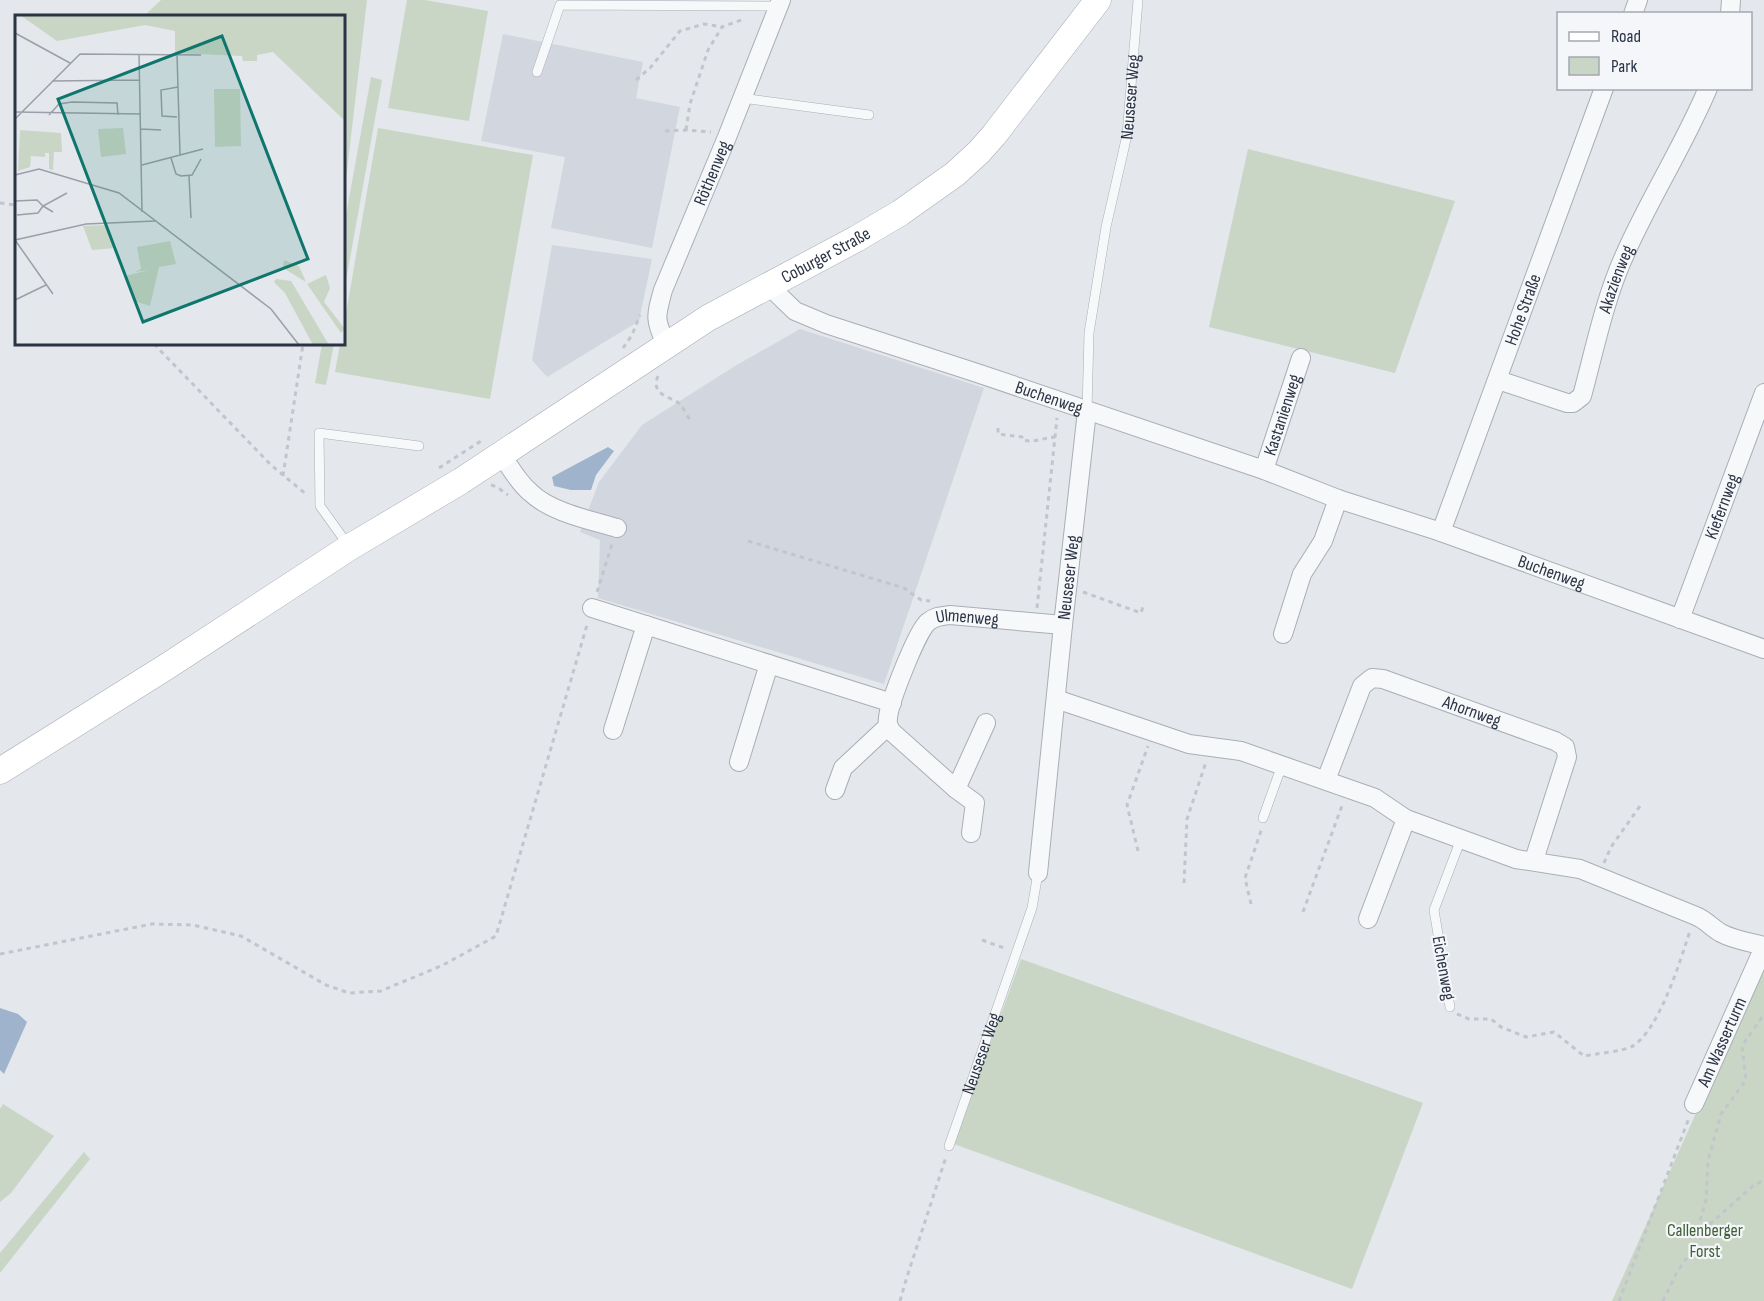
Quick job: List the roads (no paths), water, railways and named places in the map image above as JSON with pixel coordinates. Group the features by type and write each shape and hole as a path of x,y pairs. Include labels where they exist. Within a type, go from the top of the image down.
{"main road":[{"name":"Coburger Straße","path":"0,771 166,667 350,547 461,481 708,318 900,213 955,174 979,152 1098,0"}],"street":[{"name":"Röthenweg","path":"666,345 656,315 663,290 742,98 773,4"},
{"name":"Hohe Straße","path":"1441,532 1603,90"},
{"name":"Akazienweg","path":"1498,380 1566,403 1573,403 1582,396 1606,307 1626,253 1692,125 1707,90"},
{"name":"Buchenweg","path":"768,285 795,311 826,324 1264,470 1338,499 1441,532 1764,649"},
{"name":"Kastanienweg","path":"1264,470 1301,358"},
{"name":"Kiefernweg","path":"1680,619 1764,393"},
{"name":"Neuseser Weg","path":"1038,873 1062,625 1087,411"},
{"path":"501,454 522,485 535,497 558,510 617,528"},
{"path":"1283,634 1302,574 1323,541 1338,499"},
{"path":"592,608 892,703"},
{"name":"Ulmenweg","path":"888,726 888,715 911,649 924,626 936,617 950,615 1062,625"},
{"path":"613,730 646,625"},
{"path":"739,762 769,664"},
{"name":"Ahornweg","path":"1326,780 1362,686 1372,678 1383,679 1555,741 1565,747 1567,757 1534,860"},
{"path":"1056,699 1152,733 1189,744 1241,751 1326,780 1374,798 1406,819 1516,859 1534,860 1599,875 1707,921 1717,931 1733,939 1764,946"},
{"path":"956,789 986,723"},
{"path":"836,790 843,768 888,726 956,789 975,803 971,833"},
{"path":"1368,919 1406,819"},
{"name":"Am Wasserturm","path":"1694,1104 1764,946"}],"lane":[{"name":"Neuseser Weg","path":"1087,411 1089,333 1106,227 1127,135 1138,0"},
{"path":"537,72 560,5 773,4"},
{"path":"742,98 869,115"},
{"path":"350,547 320,506 319,433 419,446"},
{"path":"1263,819 1282,765"},
{"name":"Eichenweg","path":"1450,1007 1434,910 1461,840"},
{"name":"Neuseser Weg","path":"949,1146 1032,908 1038,873"}],"water":[{"path":"608,447 614,451 596,475 591,490 571,490 554,486 552,477"},
{"path":"0,1008 18,1014 27,1022 4,1074 0,1070"}],"park label":[{"name":"Callenberger Forst","path":"1705,1240"}]}
